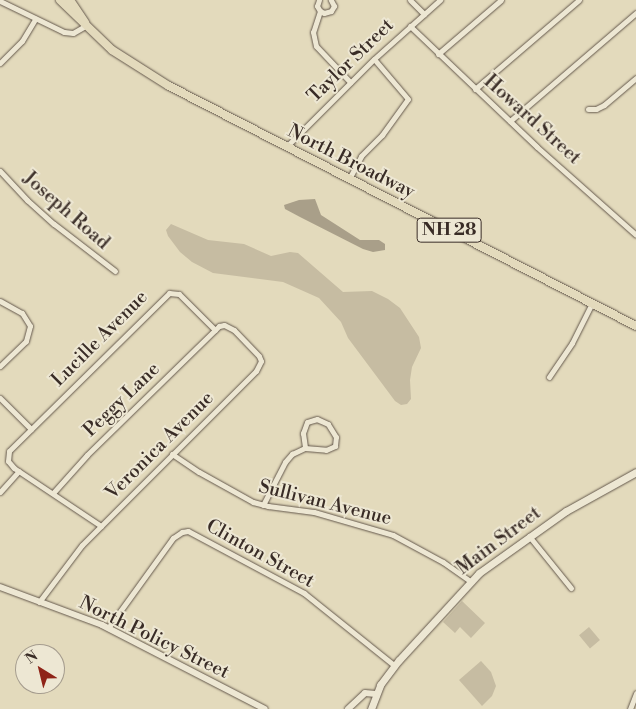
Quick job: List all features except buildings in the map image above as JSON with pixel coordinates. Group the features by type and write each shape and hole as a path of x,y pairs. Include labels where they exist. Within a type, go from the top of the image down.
{"main road":[{"name":"North Broadway","path":"60,0 70,12 112,50 188,97 636,326"},
{"name":"North Broadway","path":"70,0 87,26"},
{"name":"Main Street","path":"371,709 376,694 394,665 470,581 496,560 586,499 636,472"}],"street":[{"path":"319,0 317,6 324,14 331,11 334,6 332,0"},
{"path":"410,0 424,14"},
{"name":"Taylor Street","path":"286,147 374,59 440,0"},
{"path":"438,54 501,0"},
{"path":"475,89 579,0"},
{"path":"0,1 67,33 76,32 87,26"},
{"path":"320,11 314,27 316,46 350,82"},
{"path":"510,121 636,13"},
{"path":"0,63 22,41 35,19"},
{"name":"Howard Street","path":"410,26 475,89 636,234"},
{"path":"349,179 361,156 382,134 408,99 374,59"},
{"path":"588,109 596,109 604,105 636,78"},
{"name":"Joseph Road","path":"0,171 27,200 54,224 115,271"},
{"name":"Lucille Avenue","path":"19,471 8,461 8,454 31,429 169,294 179,294 215,330"},
{"path":"0,301 22,313 30,326 26,341 0,366"},
{"path":"549,377 572,343 592,303"},
{"name":"Veronica Avenue","path":"40,602 74,554 260,367 259,356 234,330 224,325 215,330"},
{"name":"Peggy Lane","path":"53,493 87,455 215,330"},
{"path":"0,398 31,429"},
{"path":"263,505 287,459 295,452 305,448 326,450 335,446 336,437 328,424 317,418 307,422 303,433 305,448"},
{"name":"Sullivan Avenue","path":"172,454 199,472 263,505 314,512 393,536 448,565 470,581"},
{"path":"0,492 19,471 101,526"},
{"name":"Clinton Street","path":"108,628 174,538 182,532 188,531 304,593 394,665"},
{"path":"530,536 571,588"},
{"name":"North Policy Street","path":"0,587 108,628 265,709"},
{"path":"348,709 365,693 376,694"},
{"path":"630,709 636,693"}],"shaded area":[{"path":"315,199 321,215 360,240 379,240 385,244 385,250 373,252 363,249 285,209 284,205 299,200"},
{"path":"171,224 208,240 244,244 271,256 290,252 298,253 343,292 372,291 388,299 400,308 419,337 421,348 412,367 410,380 411,399 407,404 401,405 395,401 348,338 341,322 319,298 283,282 213,273 192,262 180,252 168,236 166,230"},
{"path":"462,601 485,623 471,638 460,627 455,633 443,622"},
{"path":"589,627 600,640 590,648 579,635"},
{"path":"481,661 491,672 496,686 492,696 482,706 459,680"}]}
